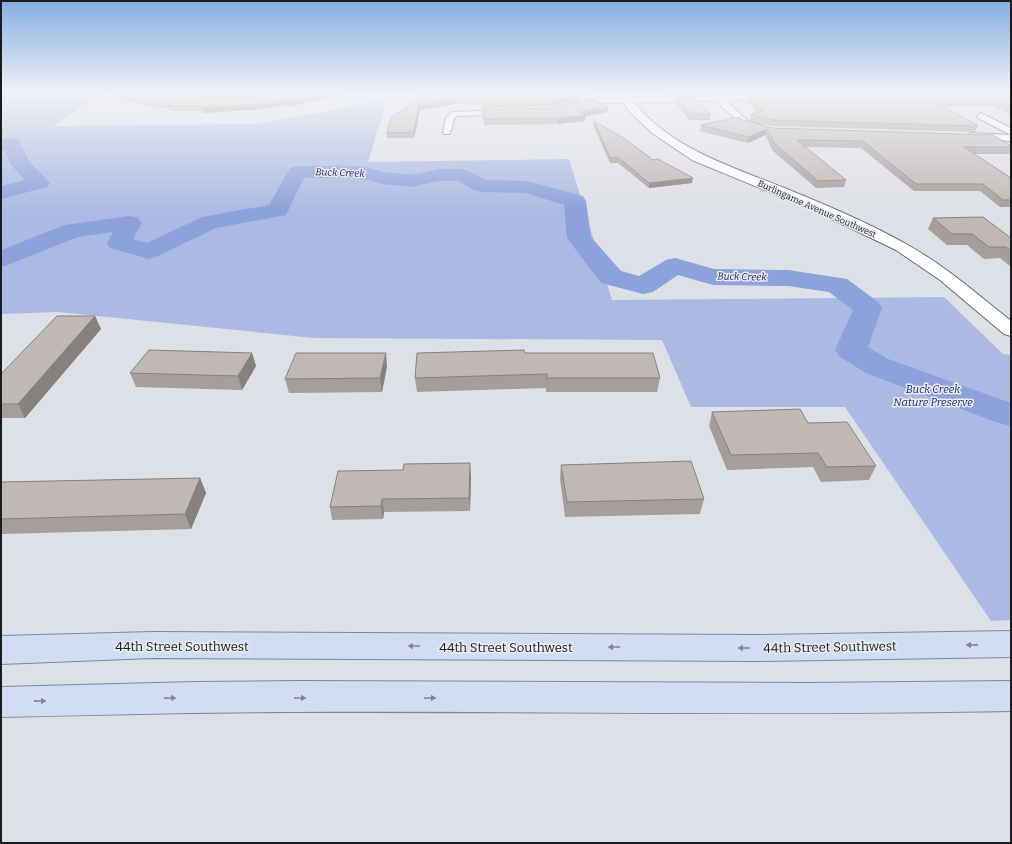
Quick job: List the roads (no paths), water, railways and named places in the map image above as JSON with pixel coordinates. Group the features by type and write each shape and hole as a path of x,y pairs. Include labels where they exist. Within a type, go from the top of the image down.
{"main road":[{"name":"44th Street Southwest","path":"1,650 154,645 756,648 1011,644"},
{"path":"1,702 194,698 666,700 1011,696"}],"street":[{"name":"Burlingame Avenue Southwest","path":"658,132 696,158 816,206 901,247 946,276 1010,329"},
{"path":"964,136 1011,138"}],"waterway":[{"name":"Buck Creek","path":"1,145 12,144 20,164 40,183 1,193"},
{"name":"Buck Creek","path":"1,259 73,230 130,223 119,243 149,251 210,222 278,210 297,172 363,172 382,178 412,181 438,175 462,175 481,186 527,187 575,201 579,238 611,277 643,286 675,266 713,277 788,278 837,285 868,308 851,350 877,366 1011,415"}],"park label":[{"name":"Buck Creek Nature Preserve","path":"933,395"}]}
